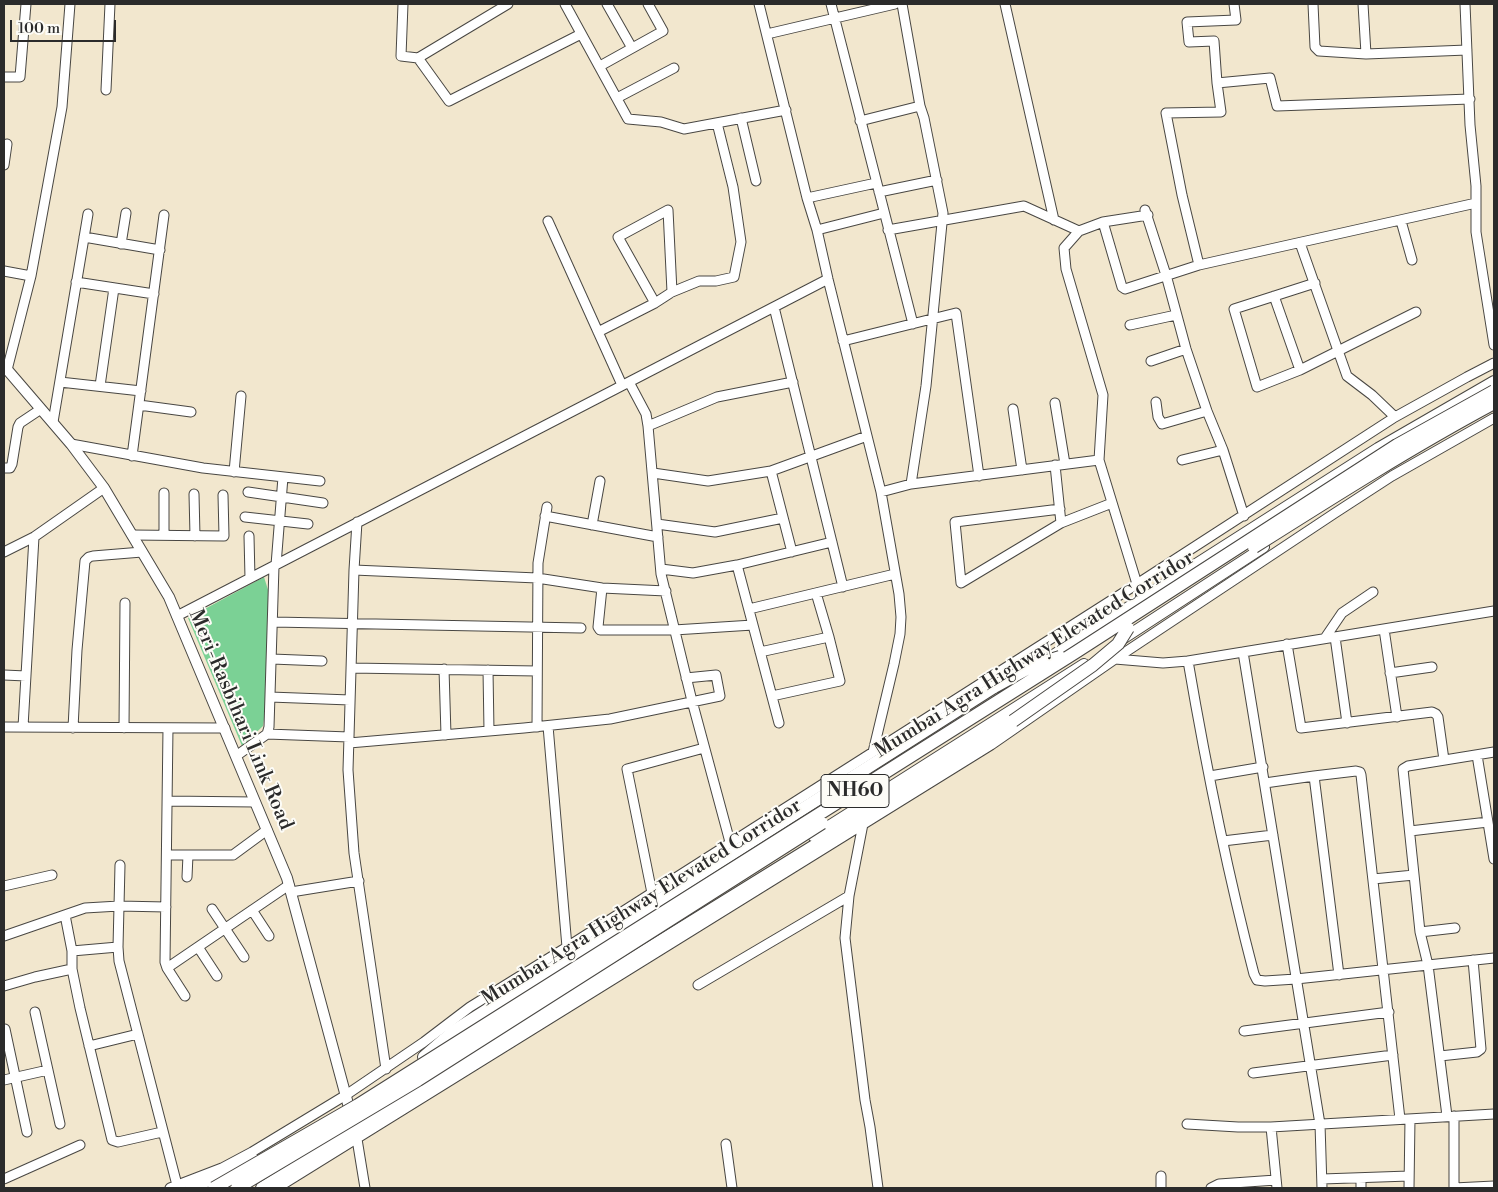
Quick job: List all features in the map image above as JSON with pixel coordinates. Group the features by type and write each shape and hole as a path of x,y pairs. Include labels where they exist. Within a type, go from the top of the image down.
{"highway":[{"name":"Mumbai Agra Highway Elevated Corridor","path":"214,1188 358,1105 1076,652 1397,445 1494,391"},
{"name":"Mumbai Agra Highway Elevated Corridor","path":"237,1188 426,1075 1367,476 1426,440 1494,403"},
{"path":"262,1188 874,809 1013,720 1093,665 1118,644 1128,628"},
{"path":"424,1057 454,1031 994,687 1034,665 1076,652"},
{"path":"191,1188 254,1160"}],"main road":[{"name":"Meri-Rasbihari Link Road","path":"6,368 71,444 104,488 169,597 290,888 356,1131"},
{"path":"205,1188 227,1177 347,1100 424,1057 1378,448 1494,381"},
{"path":"247,1188 356,1131 1380,473 1494,408"}],"street":[{"path":"4,76 20,76 26,4"},
{"path":"6,368 31,276 62,107 70,4"},
{"path":"106,90 110,4"},
{"path":"403,4 401,56 418,58 508,4"},
{"path":"565,4 628,119 661,122 684,129 786,110"},
{"path":"607,4 632,48"},
{"path":"600,66 663,31 648,4"},
{"path":"759,4 881,492 901,607 900,634 873,752"},
{"path":"830,4 913,324"},
{"path":"767,34 895,4"},
{"path":"902,4 920,106 943,213 926,386 911,484"},
{"path":"1004,4 1054,220"},
{"path":"1199,264 1182,195 1166,113 1220,112 1214,41 1189,42 1187,22 1236,20 1234,4"},
{"path":"1313,4 1316,50 1366,54 1468,50"},
{"path":"1363,4 1366,54"},
{"path":"1465,4 1476,232 1494,346"},
{"path":"418,58 450,101 581,34"},
{"path":"617,98 674,68"},
{"path":"1217,83 1270,78 1277,106 1470,99"},
{"path":"860,121 920,106"},
{"path":"741,118 756,181"},
{"path":"598,332 655,303 672,292 699,281 716,281 734,277 741,242 733,187 717,123"},
{"path":"4,165 7,144"},
{"path":"807,198 937,180"},
{"path":"1103,222 1123,288 1127,289 1199,264 1476,203"},
{"path":"888,230 1024,206 1079,231"},
{"path":"655,303 618,237 668,210 672,292"},
{"path":"1138,584 1099,460 1103,395 1066,270 1064,248 1079,231 1103,222 1146,212 1166,275 1186,350 1223,450 1244,516"},
{"path":"121,244 126,213"},
{"path":"53,422 88,214"},
{"path":"817,230 884,214"},
{"path":"132,456 164,215"},
{"path":"1401,220 1412,260"},
{"path":"548,221 598,332 626,383 646,414 661,569 686,678 730,842"},
{"path":"84,238 160,250"},
{"path":"1300,243 1347,376 1372,395 1395,417"},
{"path":"4,271 31,276"},
{"path":"177,616 828,279"},
{"path":"76,282 154,294"},
{"path":"1315,283 1234,309 1257,387 1300,370 1416,312"},
{"path":"100,386 114,288"},
{"path":"1274,296 1300,370"},
{"path":"774,307 843,586"},
{"path":"843,341 956,313 978,476"},
{"path":"1130,324 1176,316"},
{"path":"1151,361 1186,350"},
{"path":"120,865 119,961 174,1187 222,1168 347,1100 470,1007 1138,584 1395,417 1494,363"},
{"path":"60,382 141,391"},
{"path":"648,426 717,397 793,382"},
{"path":"234,472 241,396"},
{"path":"1055,402 1065,464"},
{"path":"1156,402 1158,417 1162,424 1207,411"},
{"path":"139,406 190,412"},
{"path":"4,468 10,468 12,464 20,423 41,409"},
{"path":"1013,409 1022,470"},
{"path":"277,1188 356,1131 863,824 991,744 1115,659 1392,476 1494,418"},
{"path":"653,473 708,481 771,471 867,436"},
{"path":"71,444 234,472 320,481"},
{"path":"1182,460 1223,450"},
{"path":"881,492 911,484 1099,460"},
{"path":"1055,465 1061,523"},
{"path":"771,471 792,552"},
{"path":"236,756 266,734 269,727 275,565 283,477"},
{"path":"592,525 600,480"},
{"path":"4,552 34,536 104,488"},
{"path":"248,492 323,504"},
{"path":"164,493 164,536"},
{"path":"194,494 195,536"},
{"path":"132,535 224,536 223,495"},
{"path":"1060,509 955,522 961,583 1061,523 1112,503"},
{"path":"537,727 538,563 546,512 592,525 658,537"},
{"path":"245,517 308,524"},
{"path":"657,524 715,532 783,518"},
{"path":"357,522 348,770 358,881 386,1069"},
{"path":"23,727 34,536"},
{"path":"249,536 250,578"},
{"path":"661,569 693,573 738,565 832,542"},
{"path":"73,728 77,650 85,561 93,556 142,552"},
{"path":"738,565 779,723"},
{"path":"354,570 538,578 602,588 666,591"},
{"path":"749,609 895,574"},
{"path":"602,588 598,627 600,630 674,630 753,625"},
{"path":"1325,638 1339,616 1373,592"},
{"path":"772,696 840,681 816,593"},
{"path":"124,728 125,603"},
{"path":"1115,659 1163,663 1188,661 1494,611"},
{"path":"273,622 581,628"},
{"path":"1384,629 1397,717"},
{"path":"760,652 829,637"},
{"path":"1335,637 1347,723"},
{"path":"1287,644 1300,727 1304,729 1432,712 1436,714 1444,760"},
{"path":"1243,652 1320,1124 1322,1184 1361,1178 1409,1176"},
{"path":"272,659 322,661"},
{"path":"1188,661 1235,900 1255,978 1265,981 1296,980 1494,958"},
{"path":"1390,673 1432,667"},
{"path":"351,668 537,670"},
{"path":"444,669 446,735"},
{"path":"488,670 489,731"},
{"path":"4,675 26,676"},
{"path":"266,734 349,740 446,735 548,726 610,718 720,696 716,675 686,678"},
{"path":"270,696 350,700"},
{"path":"548,726 567,947"},
{"path":"4,727 224,728"},
{"path":"168,728 165,958 167,968 185,996"},
{"path":"652,893 627,769 704,748"},
{"path":"1494,752 1404,767 1403,772 1420,932 1428,965 1440,1056 1451,1116 1454,1188 1494,1186"},
{"path":"1477,755 1494,859"},
{"path":"1210,776 1263,767"},
{"path":"1265,783 1356,771 1361,774 1393,1055 1405,1119 1409,1188"},
{"path":"1314,776 1340,975"},
{"path":"167,801 255,802"},
{"path":"1410,831 1488,822"},
{"path":"863,824 849,896 846,938 878,1188"},
{"path":"166,855 233,855 267,830"},
{"path":"1223,841 1273,835"},
{"path":"187,878 188,854"},
{"path":"4,886 52,875"},
{"path":"1373,879 1414,875"},
{"path":"167,968 252,910 290,888 358,881"},
{"path":"698,986 849,896"},
{"path":"4,936 85,908 166,906"},
{"path":"212,909 244,956"},
{"path":"252,910 269,936"},
{"path":"65,915 72,951 72,969 112,1140 118,1142 162,1132"},
{"path":"1420,932 1454,928"},
{"path":"72,951 118,947"},
{"path":"198,947 218,976"},
{"path":"1440,1056 1477,1052 1481,1049 1473,960"},
{"path":"4,986 72,969"},
{"path":"35,1012 60,1124"},
{"path":"1244,1031 1389,1012"},
{"path":"5,1029 27,1132"},
{"path":"89,1046 138,1034"},
{"path":"1253,1073 1393,1055"},
{"path":"4,1080 48,1070"},
{"path":"1187,1124 1272,1127 1494,1114"},
{"path":"1211,1188 1219,1184 1276,1184 1272,1127"},
{"path":"356,1131 365,1188"},
{"path":"726,1144 732,1188"},
{"path":"4,1179 80,1145"},
{"path":"1161,1176 1162,1188"},
{"path":"1361,1178 1361,1188"}],"green space":[{"path":"264,577 269,593 267,699 263,726 242,746 188,618"}]}
